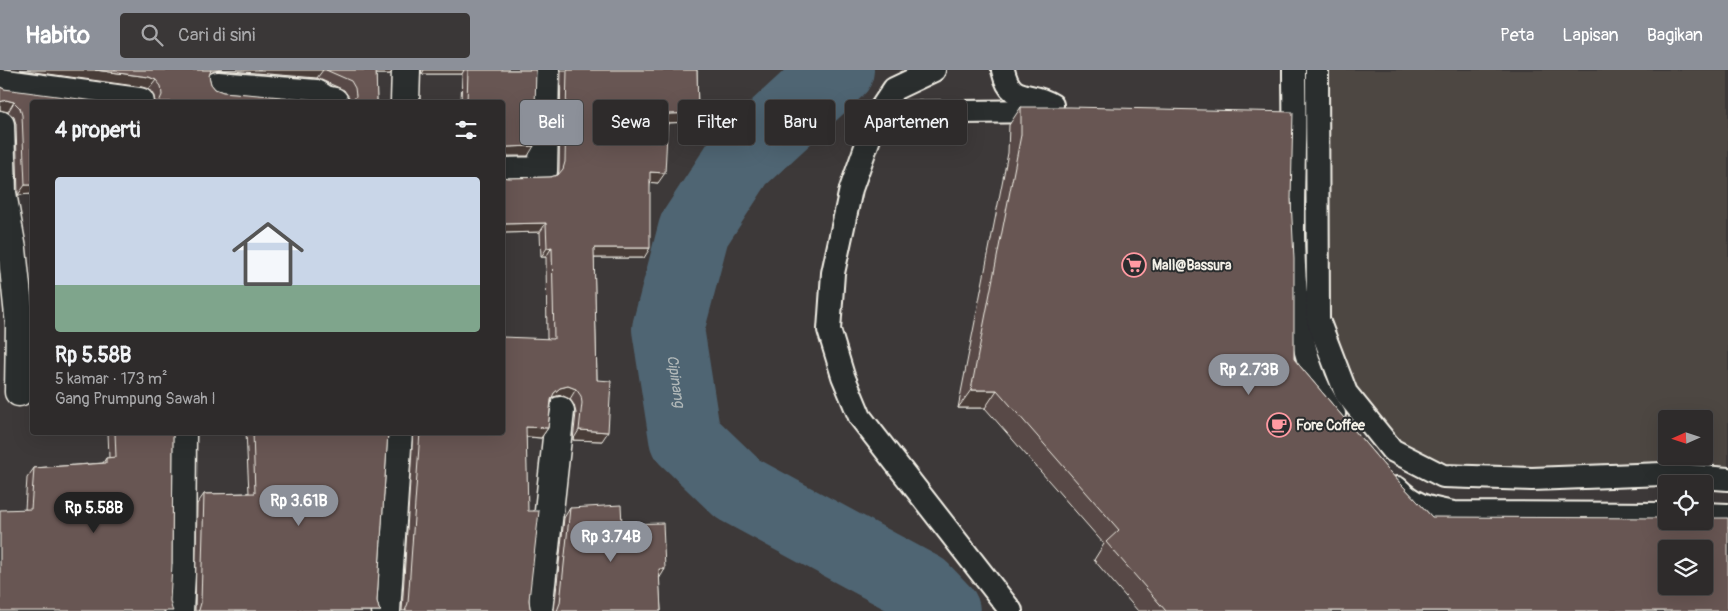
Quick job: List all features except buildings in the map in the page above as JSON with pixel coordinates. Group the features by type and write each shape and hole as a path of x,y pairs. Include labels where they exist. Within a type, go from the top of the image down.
{"street":[{"path":"405,100 406,70"},
{"path":"505,172 543,171 545,70"},
{"path":"0,83 125,100"},
{"path":"218,86 316,94 325,100"},
{"path":"0,125 2,194 12,249 20,325 17,392"},
{"path":"538,611 560,411"},
{"path":"179,611 182,435"},
{"path":"386,611 398,435"}],"lane":[{"path":"887,100 894,89 934,70"},
{"path":"967,112 1066,111 1042,99 1027,97 1013,91 1007,86 1003,70"},
{"path":"1294,70 1284,118 1293,205 1298,309 1303,340 1323,399 1345,428"},
{"path":"1317,70 1318,320 1346,394 1392,450 1443,476 1532,479 1663,474 1728,479"},
{"path":"1284,118 1318,117"},
{"path":"867,145 851,189 833,273 829,330 843,376 860,417 1011,611"},
{"path":"1383,474 1405,496 1423,507 1454,512 1658,514"},
{"path":"1713,514 1728,514"}],"shaded area":[{"path":"1317,70 1728,70 1728,479 1713,479 1713,475 1658,475 1658,478 1443,476 1392,450 1346,393 1318,320"}],"waterway":[{"name":"Cipinang","path":"838,70 739,161 694,230 668,329 685,438 738,489 923,589 944,611"}],"place":[{"name":"Mall@Bassura","path":"1134,265"},
{"name":"Fore Coffee","path":"1279,425"}]}
